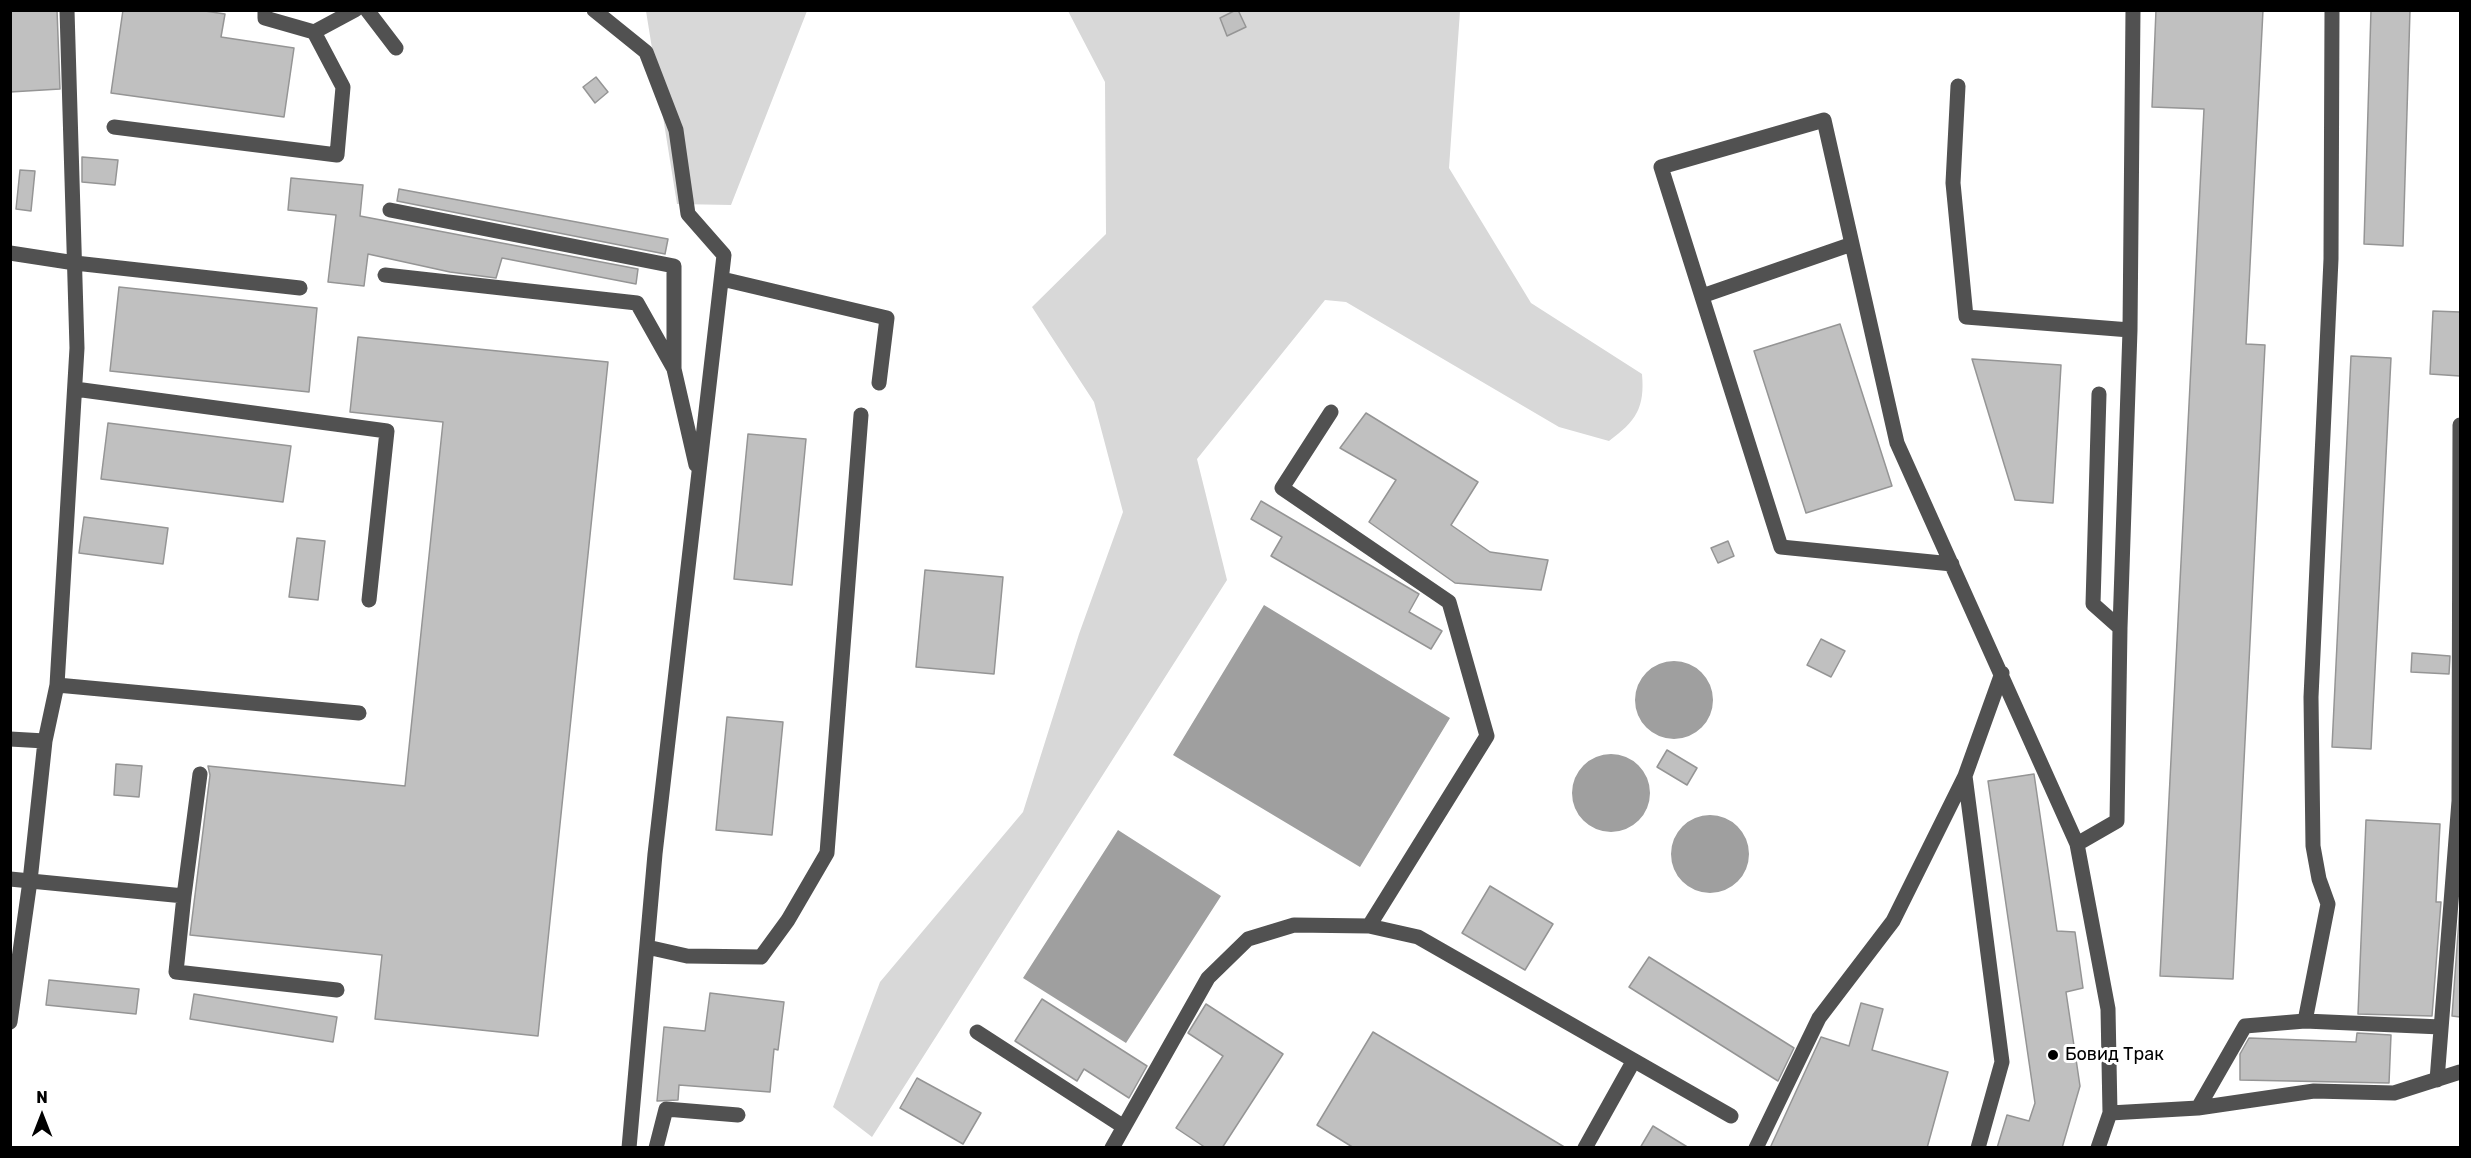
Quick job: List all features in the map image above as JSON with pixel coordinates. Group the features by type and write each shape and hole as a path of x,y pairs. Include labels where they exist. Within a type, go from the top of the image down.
{"street":[{"path":"10,1022 30,881 45,741 57,685 75,389 77,348 67,10"},
{"path":"265,10 264,18 314,32 355,10"},
{"path":"367,10 396,48"},
{"path":"594,10 646,52 676,130 688,214 724,255 655,854 629,1148"},
{"path":"2077,844 2117,820 2120,628 2130,330 2133,10"},
{"path":"2305,1021 2328,904 2319,879 2313,846 2311,697 2331,259 2332,10"},
{"path":"114,127 337,155 343,87 314,32"},
{"path":"1958,86 1953,183 1966,317 2130,330"},
{"path":"1952,564 1782,547 1661,167 1824,120 1897,443 2002,673 2077,844 2108,1009 2110,1113 2098,1148"},
{"path":"390,210 674,266 674,369 699,477"},
{"path":"1702,296 1852,244"},
{"path":"10,253 75,263 300,288"},
{"path":"385,274 637,303 674,369"},
{"path":"722,279 887,318 879,383"},
{"path":"75,389 387,431 369,600"},
{"path":"2098,394 2093,604 2120,628"},
{"path":"1331,412 1282,488 1449,602 1487,736 1369,926"},
{"path":"647,947 687,956 761,957 788,921 827,853 861,415"},
{"path":"2437,1080 2459,801 2460,425"},
{"path":"2097,464 2125,466"},
{"path":"1756,1148 1819,1018 1893,921 1965,776 2002,673"},
{"path":"57,685 359,713"},
{"path":"10,739 45,741"},
{"path":"200,774 176,972 337,990"},
{"path":"1965,776 2001,1062 1978,1148"},
{"path":"10,879 184,896"},
{"path":"1112,1148 1208,978 1248,939 1294,925 1369,926 1418,937 1731,1116"},
{"path":"2198,1108 2245,1026 2305,1021 2441,1027"},
{"path":"977,1032 1124,1127"},
{"path":"1585,1148 1633,1062"},
{"path":"2110,1113 2198,1108 2314,1091 2394,1093 2460,1072"},
{"path":"656,1148 666,1109 738,1115"}],"shaded area":[{"path":"646,11 807,11 731,205 677,204"},
{"path":"1068,11 1460,11 1449,168 1531,303 1642,374 1642,396 1637,413 1632,420 1609,441 1559,427 1346,302 1325,300 1197,459 1227,580 872,1137 833,1107 880,982 1023,812 1079,634 1123,512 1094,402 1032,307 1106,234 1105,82"},
{"path":"1264,605 1450,718 1360,867 1173,755"},
{"path":"1674,661 1689,664 1701,673 1710,685 1713,700 1710,715 1701,727 1689,736 1674,739 1659,736 1647,727 1638,715 1635,700 1638,685 1647,673 1659,664"},
{"path":"1611,754 1626,757 1639,765 1647,778 1650,793 1647,808 1639,821 1626,829 1611,832 1596,829 1583,821 1575,808 1572,793 1575,778 1583,765 1596,757"},
{"path":"1710,815 1725,818 1737,827 1746,839 1749,854 1746,869 1737,881 1725,890 1710,893 1695,890 1683,881 1674,869 1671,854 1674,839 1683,827 1695,818"},
{"path":"1118,830 1221,896 1126,1043 1023,978"}],"building":[{"path":"10,10 57,10 60,89 10,92"},
{"path":"123,10 198,10 225,14 221,37 294,48 284,117 111,93"},
{"path":"1236,10 1246,27 1227,36 1220,18"},
{"path":"2156,10 2263,10 2246,344 2265,345 2233,979 2160,976 2204,109 2152,107"},
{"path":"2371,10 2410,10 2403,246 2364,244"},
{"path":"596,77 608,92 595,103 583,87"},
{"path":"82,157 118,160 115,185 82,182"},
{"path":"20,170 35,171 31,211 16,209"},
{"path":"291,178 363,185 360,216 638,269 636,284 502,258 496,278 450,272 368,254 364,286 328,282 336,215 288,210"},
{"path":"399,189 668,239 665,254 397,201"},
{"path":"119,287 317,308 309,392 110,371"},
{"path":"2433,311 2460,312 2460,376 2430,374"},
{"path":"1840,324 1892,486 1806,513 1754,351"},
{"path":"358,337 608,362 538,1036 375,1019 382,955 190,935 210,775 208,766 405,786 443,422 350,412"},
{"path":"2351,356 2391,358 2371,749 2332,747"},
{"path":"1972,359 2061,365 2053,503 2015,500"},
{"path":"1366,413 1478,482 1451,525 1490,552 1548,560 1541,590 1455,583 1369,522 1396,480 1340,448"},
{"path":"108,423 291,446 283,502 101,479"},
{"path":"748,434 806,439 792,585 734,579"},
{"path":"1261,501 1419,594 1409,612 1442,631 1431,649 1271,556 1282,537 1251,519"},
{"path":"84,517 168,528 163,564 79,553"},
{"path":"297,538 325,541 318,600 289,597"},
{"path":"1728,541 1734,556 1718,563 1711,548"},
{"path":"925,570 1003,577 994,674 916,667"},
{"path":"1821,639 1845,651 1831,677 1807,665"},
{"path":"2412,653 2450,656 2449,674 2411,672"},
{"path":"727,717 783,722 772,835 716,830"},
{"path":"1667,750 1697,768 1687,785 1657,767"},
{"path":"116,764 142,766 139,797 114,795"},
{"path":"2034,774 2057,931 2075,932 2083,988 2066,992 2080,1086 2062,1148 1997,1148 2007,1115 2029,1121 2035,1103 1988,781"},
{"path":"2366,820 2440,824 2436,902 2441,902 2432,1016 2358,1014"},
{"path":"1490,886 1553,924 1525,970 1462,933"},
{"path":"2460,906 2460,1017 2452,1016"},
{"path":"1649,957 1794,1048 1778,1081 1629,987"},
{"path":"49,980 139,989 136,1014 46,1005"},
{"path":"710,993 784,1002 778,1050 774,1049 770,1092 679,1085 678,1100 657,1101 664,1027 705,1031"},
{"path":"194,994 337,1017 333,1042 190,1019"},
{"path":"1042,999 1147,1066 1129,1098 1084,1069 1077,1081 1015,1041"},
{"path":"1861,1003 1883,1009 1872,1050 1948,1072 1927,1148 1770,1148 1821,1037 1849,1046"},
{"path":"1206,1004 1283,1054 1222,1148 1206,1148 1176,1128 1223,1056 1188,1033"},
{"path":"1373,1032 1566,1148 1354,1148 1317,1125"},
{"path":"2357,1033 2391,1035 2389,1083 2240,1080 2240,1054 2249,1038 2356,1042"},
{"path":"917,1078 981,1113 963,1144 900,1108"},
{"path":"1653,1126 1689,1148 1640,1148"}],"place":[{"name":"Бовид Трак","path":"2053,1055"}]}
